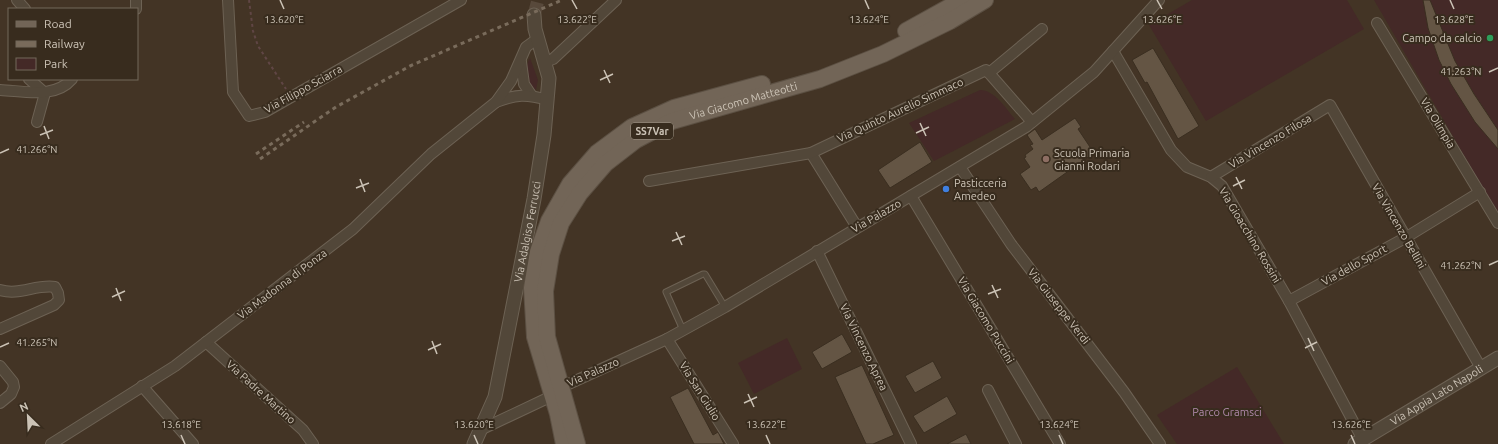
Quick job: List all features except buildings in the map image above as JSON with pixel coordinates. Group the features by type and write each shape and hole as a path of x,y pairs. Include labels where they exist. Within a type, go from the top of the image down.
{"main road":[{"name":"Via Giacomo Matteotti","path":"577,444 535,337 532,288 538,252 547,227 570,184 597,153 632,127 674,108 740,91 815,69 879,44 942,13 962,0"},
{"name":"Via Giacomo Matteotti","path":"564,444 558,414 557,392 548,337 546,291 551,254 561,223 580,193 605,164 636,140 672,121 820,79 883,54 950,21 985,0"}],"street":[{"path":"17,0 24,8"},
{"name":"Via Filippo Sciarra","path":"228,0 233,92 248,116 265,112 461,0"},
{"path":"545,62 553,59 616,0"},
{"name":"Via Palazzo","path":"480,430 668,339 725,307 960,167 1032,122 1094,72 1159,0"},
{"name":"Via Adalgiso Ferrucci","path":"474,444 495,397 534,199 548,100 549,78 537,39 534,16"},
{"name":"Via Olimpia","path":"1377,23 1498,223"},
{"name":"Via Quinto Aurelio Simmaco","path":"649,181 811,153 986,70 989,73 1042,29"},
{"name":"Via Madonna di Ponza","path":"51,444 175,366 353,230 432,154 496,102 511,82 521,62 526,47 537,39"},
{"name":"Via Gioacchino Rossini","path":"1113,51 1171,150 1188,167 1211,177 1222,186 1289,301 1359,442"},
{"path":"521,62 524,84 532,96"},
{"path":"989,73 1032,122"},
{"path":"30,80 45,92"},
{"path":"0,90 45,92 57,90 68,85 71,80"},
{"path":"37,122 45,92"},
{"name":"Via Madonna di Ponza","path":"496,102 510,97 523,95 548,100"},
{"name":"Via Vincenzo Filosa","path":"1211,177 1330,105"},
{"name":"Via Vincenzo Bellini","path":"1330,105 1481,368"},
{"path":"811,153 857,227"},
{"name":"Via Giuseppe Verdi","path":"960,167 1011,244 1124,392 1160,444"},
{"name":"Via dello Sport","path":"1289,301 1405,238 1480,192"},
{"name":"Via Giacomo Puccini","path":"911,196 1060,444"},
{"name":"Via Vincenzo Aprea","path":"817,251 911,444"},
{"path":"0,290 19,292 47,286 55,287 59,300 54,305 0,329"},
{"name":"Via San Giulio","path":"668,339 733,444"},
{"name":"Via Padre Martino","path":"206,342 303,430 313,444"},
{"name":"Via Appia Lato Napoli","path":"1359,442 1498,358"},
{"path":"0,366 13,382 14,387 11,394 0,403"},
{"path":"142,386 192,444"},
{"path":"988,390 1016,444"}],"lane":[{"path":"683,330 666,292 705,274 725,307"}],"path":[{"path":"249,0 253,31 258,46 292,97"}],"green space":[{"path":"1192,0 1347,0 1364,29 1206,121 1149,25"},
{"path":"1374,0 1498,0 1498,214"},
{"path":"530,58 538,80 536,90 530,84 526,71"},
{"path":"980,90 991,93 1004,105 1015,119 934,161 909,123"},
{"path":"787,338 802,369 754,394 738,363"},
{"name":"Parco Gramsci","path":"1237,367 1284,444 1177,444 1157,415"}],"tunnel":[{"path":"534,15 538,0"}],"railway":[{"path":"260,159 336,107 410,66 562,0"},
{"path":"256,154 304,122"}],"place":[{"name":"Campo da calcio","path":"1490,38"},
{"name":"Scuola Primaria Gianni Rodari","path":"1046,159"},
{"name":"Pasticceria Amedeo","path":"946,189"}]}
